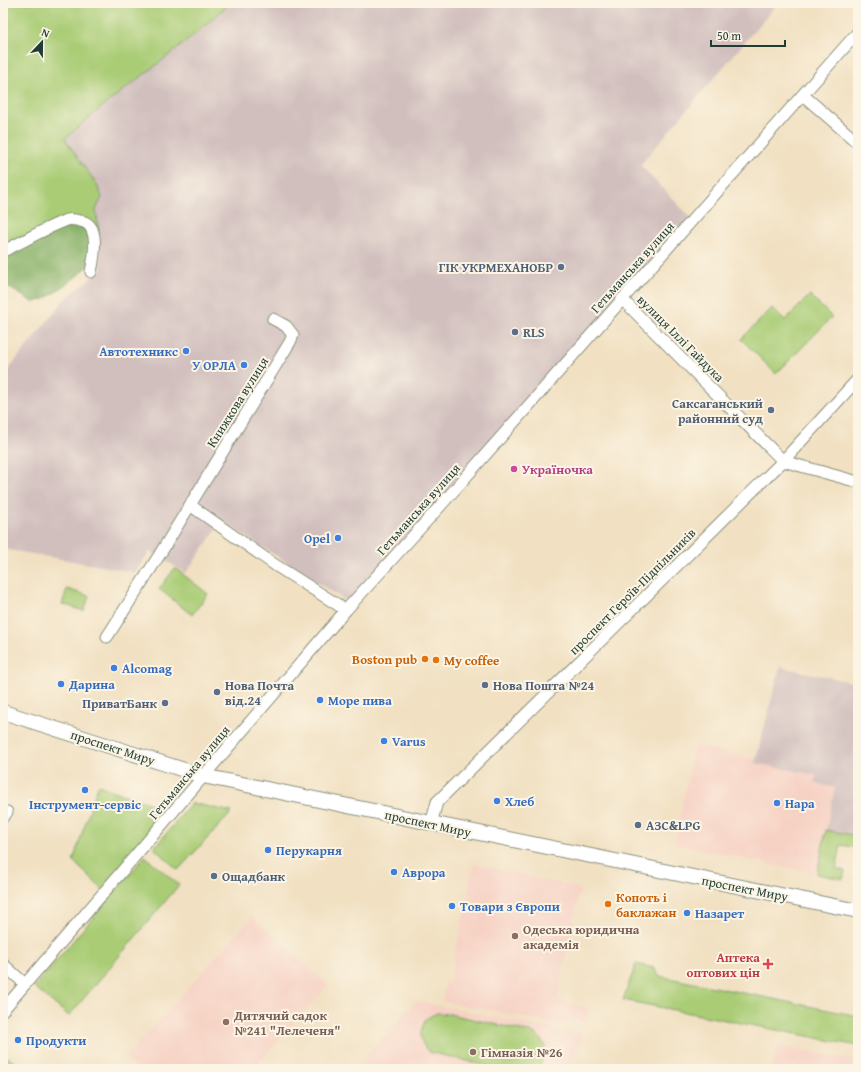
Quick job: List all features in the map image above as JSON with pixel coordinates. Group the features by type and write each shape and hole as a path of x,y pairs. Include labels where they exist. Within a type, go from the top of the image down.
{"main road":[{"name":"проспект Миру","path":"3,712 203,776 858,911"}],"street":[{"name":"Гетьманська вулиця","path":"3,1010 346,610 858,32"},
{"path":"803,95 858,143"},
{"path":"3,251 69,220 82,221 90,226 94,237 94,259 91,272"},
{"name":"вулиця Іллі Гайдука","path":"622,299 783,461 858,482"},
{"name":"Книжкова вулиця","path":"107,636 190,505 290,342 292,335 286,326 273,319"},
{"name":"проспект Героїв-Підпільників","path":"431,824 437,802 783,461 858,379"},
{"path":"190,505 275,565 346,610"},
{"path":"3,964 25,984"}],"shaded area":[{"path":"230,3 778,3 640,165 693,220 351,604 222,521 186,573 150,551 135,572 3,549 3,376 66,298 101,270 96,210 97,185 65,139 91,115 203,29"},
{"path":"780,667 852,682 858,681 858,836 826,830 835,788 815,783 816,775 755,763"},
{"path":"694,746 756,759 756,763 816,775 815,783 835,788 817,874 674,844"},
{"name":"Одеська юридична академія","path":"474,864 580,888 557,1000 589,1008 586,1022 568,1018 567,1026 442,1001 445,983 449,984"},
{"name":"Дитячий садок №241 \"Лелеченя\"","path":"252,917 328,985 253,1069 137,1069 125,1058"},
{"name":"Гімназія №26","path":"416,1001 584,1035 568,1069 354,1069"},
{"path":"777,1045 858,1061 858,1069 772,1069"}],"green space":[{"path":"3,3 230,3 190,38 106,104 65,139 97,185 102,197 96,210 99,235 3,247"},
{"path":"80,224 87,233 91,246 90,259 85,269 71,281 46,298 34,302 3,284 3,260 22,245 64,225"},
{"path":"810,295 832,317 776,374 741,339 772,308 785,320"},
{"path":"175,568 208,594 192,615 159,589"},
{"path":"67,589 89,596 84,611 62,604"},
{"path":"98,785 173,812 105,892 73,861"},
{"path":"192,803 232,812 178,870 154,848"},
{"path":"826,830 858,836 858,848 841,845 836,869 845,871 843,879 817,874"},
{"path":"145,856 179,885 69,1016 34,987"},
{"path":"636,964 654,968 659,976 858,1016 858,1046 623,1000"},
{"path":"437,1013 450,1014 534,1033 539,1037 544,1045 545,1054 541,1064 538,1069 501,1069 429,1052 421,1040 421,1031 427,1018"},
{"path":"3,1053 16,1064 11,1069 3,1069"}],"place":[{"name":"ГІК УКРМЕХАНОБР","path":"561,267"},
{"name":"RLS","path":"515,332"},
{"name":"Автотехникс","path":"186,351"},
{"name":"У ОРЛА","path":"244,365"},
{"name":"Саксаганський районний суд","path":"771,410"},
{"name":"Україночка","path":"514,469"},
{"name":"Opel","path":"338,538"},
{"name":"Boston pub","path":"425,659"},
{"name":"My coffee","path":"436,660"},
{"name":"Alcomag","path":"114,668"},
{"name":"Дарина","path":"61,684"},
{"name":"Нова Пошта №24","path":"485,685"},
{"name":"Нова Почта від.24","path":"217,692"},
{"name":"Море пива","path":"320,700"},
{"name":"ПриватБанк","path":"165,703"},
{"name":"Varus","path":"384,741"},
{"name":"Інструмент-сервіс","path":"85,790"},
{"name":"Хлеб","path":"497,801"},
{"name":"Нара","path":"777,803"},
{"name":"АЗС&LPG","path":"638,825"},
{"name":"Перукарня","path":"268,850"},
{"name":"Аврора","path":"394,872"},
{"name":"Ощадбанк","path":"214,876"},
{"name":"Копоть і баклажан","path":"608,904"},
{"name":"Товари з Європи","path":"452,906"},
{"name":"Назарет","path":"687,913"},
{"name":"Одеська юридична академія","path":"515,936"},
{"name":"Аптека оптових цін","path":"768,964"},
{"name":"Дитячий садок №241 \"Лелеченя\"","path":"226,1022"},
{"name":"Продукти","path":"18,1040"},
{"name":"Гімназія №26","path":"473,1052"}]}
